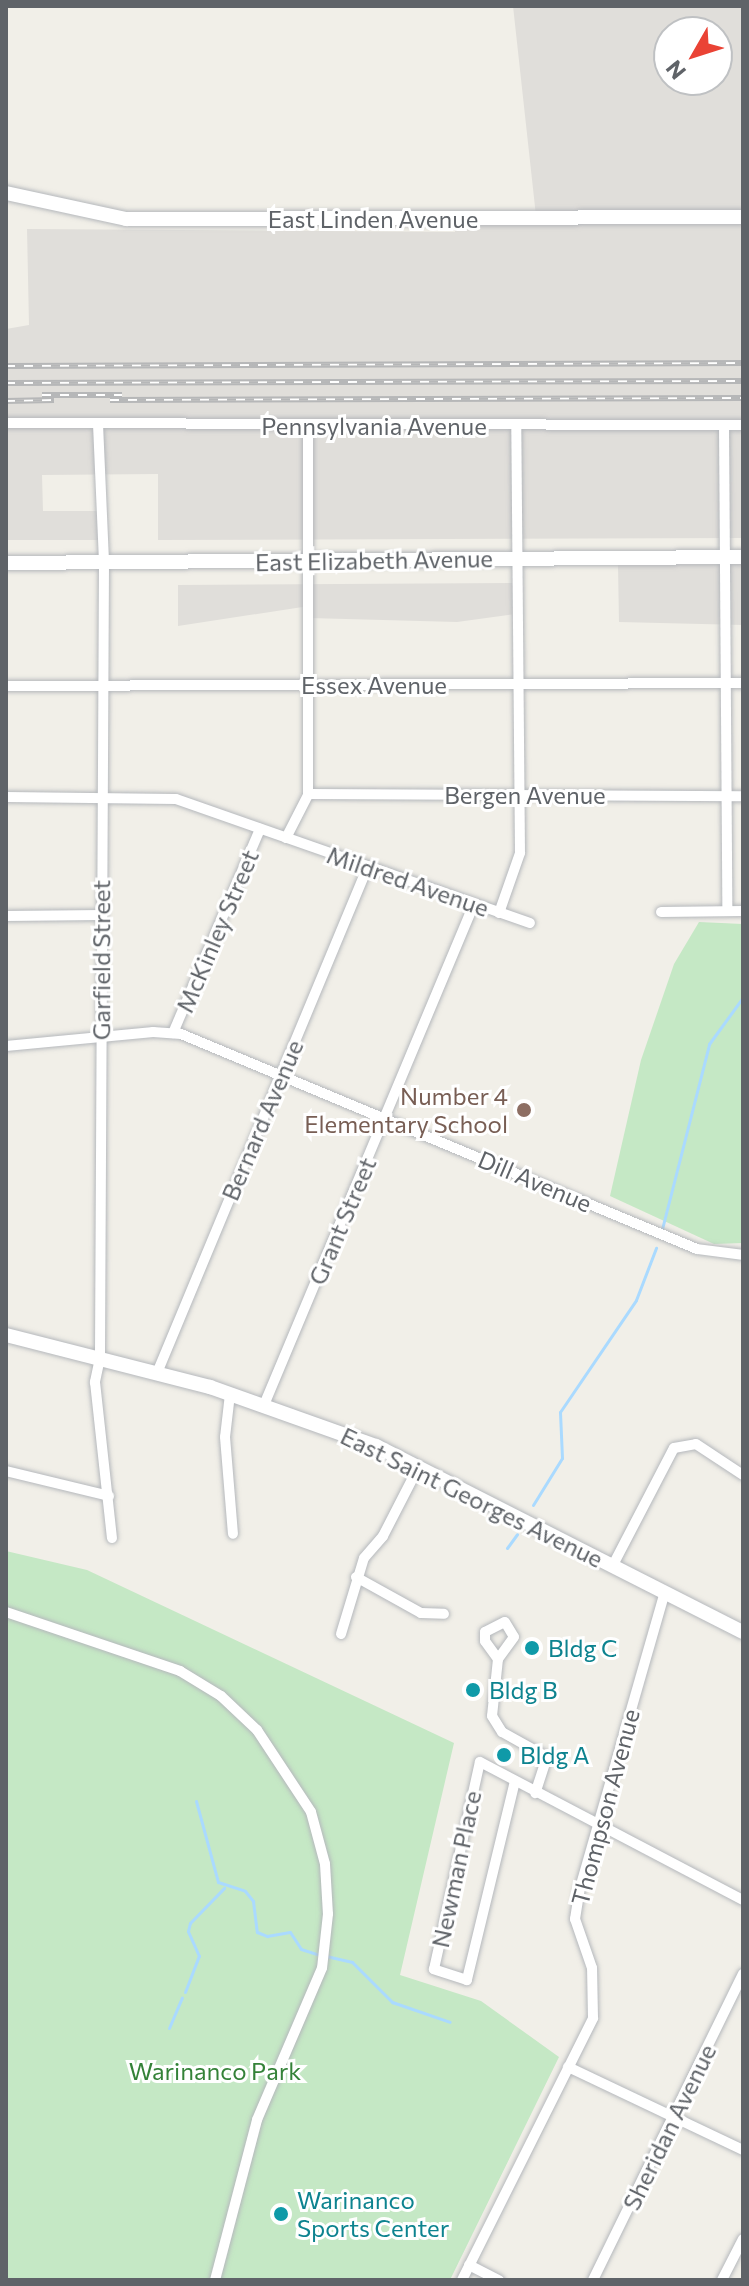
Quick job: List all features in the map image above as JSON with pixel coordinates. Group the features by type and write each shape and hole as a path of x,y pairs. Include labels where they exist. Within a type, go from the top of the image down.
{"street":[{"name":"East Linden Avenue","path":"6,193 126,219 743,217"},
{"name":"Pennsylvania Avenue","path":"6,423 308,427 743,425"},
{"name":"Garfield Street","path":"98,424 103,560 103,686 100,1358 95,1382 112,1538"},
{"path":"499,913 520,853 516,425"},
{"path":"724,425 736,558 723,683 728,796 727,911"},
{"name":"McKinley Street","path":"286,838 308,794 308,427"},
{"name":"East Elizabeth Avenue","path":"6,563 103,560 309,564 517,558 736,558"},
{"name":"Essex Avenue","path":"6,686 743,683"},
{"name":"Bergen Avenue","path":"308,794 743,796"},
{"path":"6,797 176,799 260,829"},
{"name":"McKinley Street","path":"173,1033 260,829"},
{"name":"Mildred Avenue","path":"260,829 530,923"},
{"name":"Bernard Avenue","path":"157,1373 368,866"},
{"name":"Grant Street","path":"264,1405 474,904"},
{"path":"661,912 743,911"},
{"path":"6,916 102,915"},
{"name":"Dill Avenue","path":"6,1046 173,1033 697,1249 743,1255"},
{"name":"East Saint Georges Avenue","path":"6,1335 157,1373 264,1405 418,1468 743,1632"},
{"path":"230,1394 225,1437 233,1534"},
{"path":"613,1565 674,1448 696,1444 743,1475"},
{"path":"341,1634 356,1577 418,1468"},
{"path":"6,1471 109,1496"},
{"path":"356,1577 421,1613 444,1614"},
{"name":"Thompson Avenue","path":"462,2280 593,2018 596,1996 575,1919 665,1592"},
{"path":"6,1612 180,1671 221,1696 257,1730 311,1812 325,1864 322,1968 257,2120 215,2280"},
{"path":"498,1659 492,1716 502,1732 547,1757 535,1793"},
{"name":"Newman Place","path":"515,1781 467,1980 434,1969 480,1762 515,1781 535,1793 598,1827 743,1900"},
{"name":"Sheridan Avenue","path":"593,2280 743,1974"},
{"path":"568,2067 743,2150"},
{"path":"722,2280 743,2239"},
{"path":"469,2265 499,2280"}],"shaded area":[{"path":"513,6 743,6 743,538 158,540 158,474 42,475 43,511 99,511 99,540 6,540 6,329 29,325 27,229 455,232 455,218 536,216"},
{"path":"743,564 743,625 619,622 618,565"},
{"path":"516,583 516,614 457,622 309,618 309,606 178,626 178,585"}],"green space":[{"path":"699,922 743,924 743,1243 714,1244 610,1196 641,1060 674,964"},
{"name":"Warinanco Park","path":"6,1551 87,1570 454,1743 400,1975 481,2001 559,2057 450,2280 6,2280"}],"waterway":[{"path":"662,1229 709,1044 743,997"},
{"path":"533,1505 562,1458 560,1412 636,1300 656,1248"},
{"path":"507,1548 517,1534"},
{"path":"196,1801 218,1882 245,1891 253,1901 257,1932 267,1936 290,1932 301,1949 319,1955"},
{"path":"185,1992 199,1956 188,1931 190,1923 224,1888"},
{"path":"326,1956 352,1962 392,2002 450,2022"},
{"path":"169,2028 182,1998"}],"railway":[{"path":"6,366 743,363"},
{"path":"6,383 743,381"},
{"path":"42,395 122,395"},
{"path":"110,400 743,398"},
{"path":"6,401 54,400"}],"place":[{"name":"Number 4 Elementary School","path":"524,1110"},
{"name":"Bldg C","path":"532,1648"},
{"name":"Bldg B","path":"473,1690"},
{"name":"Bldg A","path":"504,1755"},
{"name":"Warinanco Sports Center","path":"281,2214"}]}
